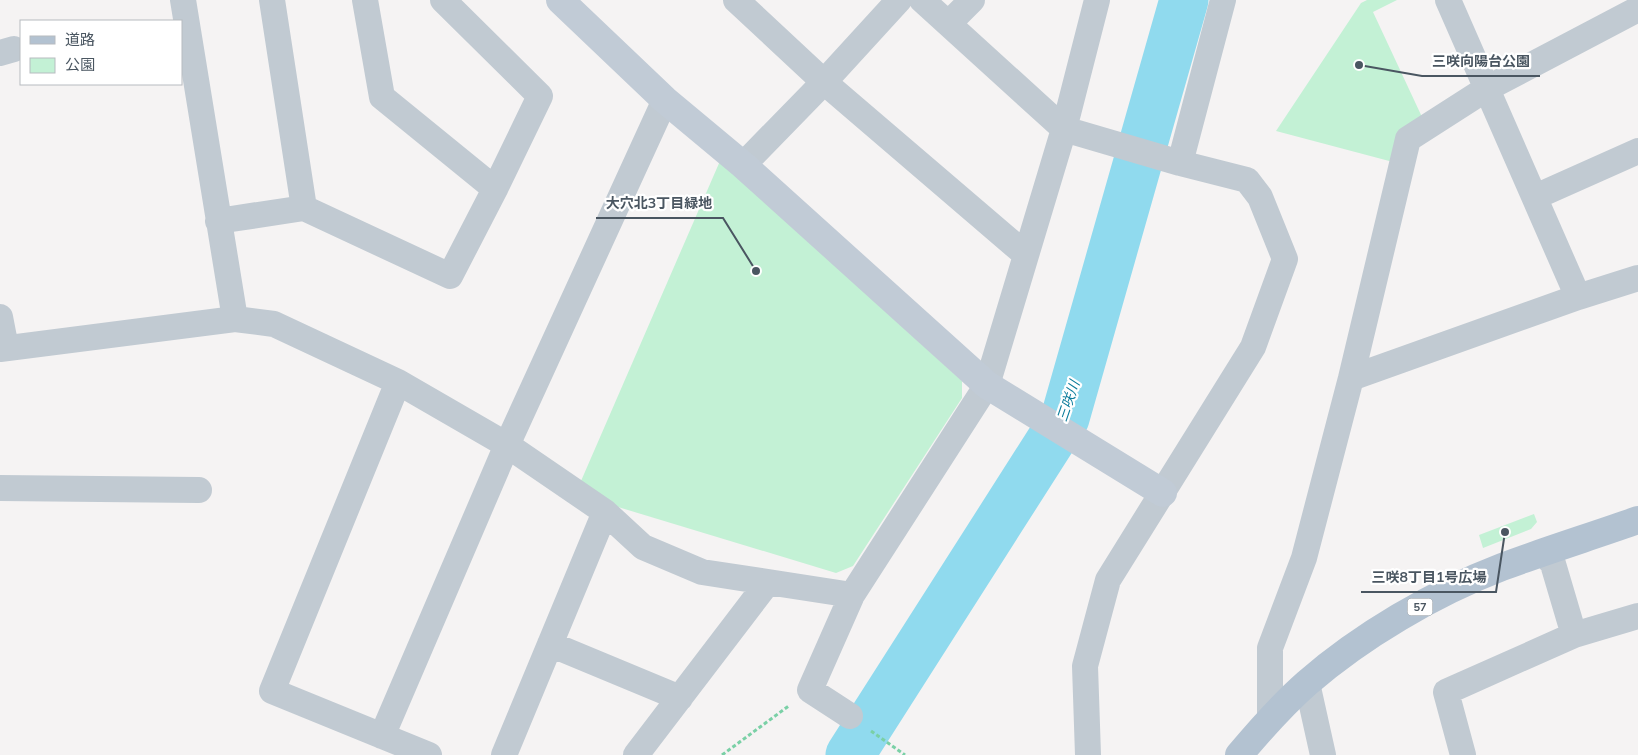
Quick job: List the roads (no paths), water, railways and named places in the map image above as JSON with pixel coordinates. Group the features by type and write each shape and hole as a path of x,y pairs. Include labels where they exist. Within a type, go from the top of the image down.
{"main road":[{"name":"57","path":"1239,755 1270,718 1307,683 1365,639 1396,619 1462,585 1501,568 1638,520"}],"street":[{"path":"183,0 235,319"},
{"path":"272,0 304,208"},
{"path":"365,0 382,97 495,189"},
{"path":"218,221 304,208 450,276 540,96 443,0"},
{"path":"560,0 665,100 743,165 987,385 1163,493"},
{"path":"736,0 824,82 1026,255"},
{"path":"743,165 824,82 899,0"},
{"path":"922,0 1064,129 1180,163 1247,180 1260,197 1285,260 1253,347 1108,580 1085,666 1088,755"},
{"path":"949,23 972,0"},
{"path":"850,716 810,690 852,594 987,385 1064,129 1097,0"},
{"path":"1180,163 1223,0"},
{"path":"1448,0 1578,296"},
{"path":"1270,718 1270,648 1304,558 1351,378 1408,139 1486,89 1638,9"},
{"path":"382,736 507,445 665,100"},
{"path":"1535,197 1638,150"},
{"path":"1351,378 1578,296 1638,278"},
{"path":"0,317 3,348 235,319 274,324 398,382 507,445 605,512 643,547 702,572 852,594"},
{"path":"398,382 272,691 429,755"},
{"path":"0,488 199,490"},
{"path":"504,755 605,512"},
{"path":"1544,553 1553,564 1574,635"},
{"path":"636,755 768,582"},
{"path":"1463,755 1446,692 1574,635 1638,616"},
{"path":"550,644 680,698"},
{"path":"1307,683 1323,755"}],"waterway":[{"name":"三咲川","path":"850,755 1065,418 1184,0"}],"place":[{"name":"三咲向陽台公園","path":"1359,65"},
{"name":"大穴北3丁目緑地","path":"756,271"},
{"name":"三咲8丁目1号広場","path":"1505,532"}]}
